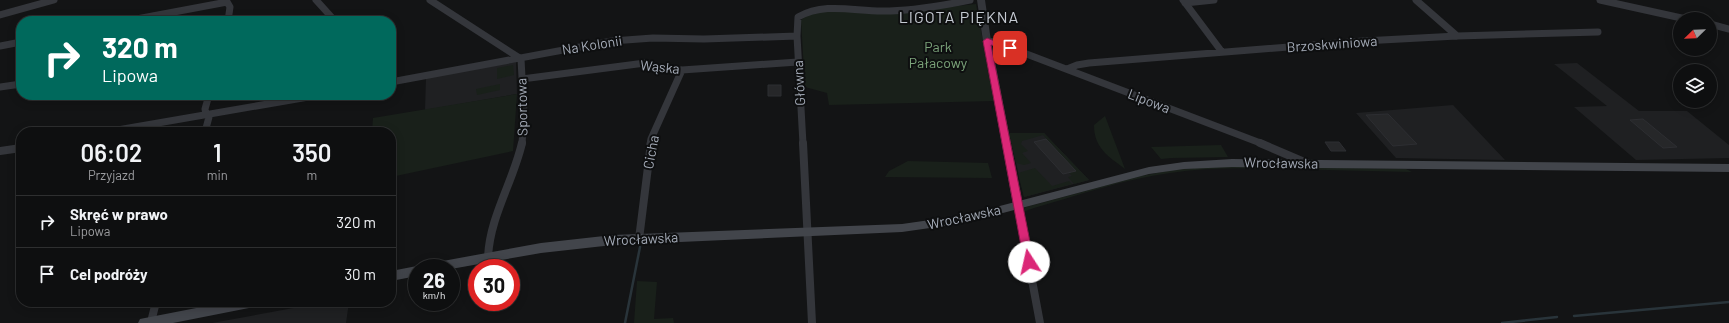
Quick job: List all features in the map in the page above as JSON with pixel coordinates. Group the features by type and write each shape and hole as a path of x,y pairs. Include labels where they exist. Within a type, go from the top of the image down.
{"main road":[{"name":"Wrocławska","path":"460,263 541,248 639,239 902,228 939,224 965,219 1164,167 1213,163 1729,168"},
{"path":"396,275 408,273"},
{"path":"148,322 228,307"}],"street":[{"path":"0,15 54,0"},
{"path":"316,0 330,16"},
{"name":"Sportowa","path":"430,0 521,59 523,143 492,230 488,248 488,258"},
{"name":"Główna","path":"812,323 798,62 798,17 813,10 838,8 881,11 970,0"},
{"path":"981,0 987,41 1040,323"},
{"path":"1184,1 1214,0"},
{"path":"1416,0 1457,36"},
{"path":"1600,0 1673,16"},
{"path":"151,16 227,1 230,7 229,16"},
{"path":"1184,1 1222,52"},
{"path":"1717,26 1729,29"},
{"name":"Brzoskwiniowa","path":"1067,69 1089,63 1222,52 1457,36 1598,32"},
{"name":"Na Kolonii","path":"396,81 612,41 639,38 704,39 797,36"},
{"name":"Lipowa","path":"987,41 995,42 1067,69 1253,140 1310,164"},
{"path":"0,46 16,43"},
{"name":"Wąska","path":"522,79 645,63 666,70 682,70 798,62"},
{"name":"Cicha","path":"639,239 651,139 682,70"},
{"path":"0,88 16,85"},
{"path":"206,127 209,117 206,114 208,100"},
{"path":"134,127 290,100"},
{"path":"0,151 16,149"},
{"path":"148,322 154,307"}],"shaded area":[{"path":"516,62 517,94 425,110 426,78"},
{"path":"1577,63 1639,111 1687,111 1729,145 1729,158 1636,160 1574,107 1607,106 1554,64"},
{"path":"1453,105 1505,160 1396,158 1356,113"},
{"path":"1009,133 1044,133 1089,180 1024,197"},
{"path":"299,307 348,307 346,323 212,323"}],"green space":[{"name":"Park Pałacowy","path":"976,4 994,101 829,105 827,93 805,87 801,20 810,13 820,10 892,13"},
{"path":"513,65 514,75 497,79 497,68"},
{"path":"500,84 500,90 477,95 476,89"},
{"path":"517,94 513,151 396,176 396,127 372,127 373,118"},
{"path":"1105,116 1125,169 1103,151 1096,140 1094,125"},
{"path":"1009,133 1044,133 1089,180 1074,184 1068,177 1072,176 1069,173 1075,171 1043,135 1022,141 1021,144 1028,151 1022,153 1031,163 1024,165 1016,163"},
{"path":"1221,145 1228,157 1161,159 1151,147"},
{"path":"908,161 988,163 992,178 885,177 889,171"},
{"path":"1206,167 1279,167 1280,169 1211,169 1184,171 1153,176 1102,188 1023,212 1023,209 1026,207 1141,176 1172,170"},
{"path":"1284,167 1406,169 1412,172 1285,169"},
{"path":"1035,168 1052,186 1069,181 1072,184 1024,197 1018,173"},
{"path":"637,281 657,282 654,319 673,318 674,323 634,323"}],"building":[{"path":"768,85 781,85 781,96 768,96"},
{"path":"1388,114 1417,144 1393,146 1366,115"},
{"path":"1643,119 1677,147 1663,148 1630,120"},
{"path":"1046,139 1076,171 1063,174 1034,142"},
{"path":"1325,142 1339,142 1346,151 1331,151"}],"waterway":[{"path":"625,323 640,247"},
{"path":"1574,316 1729,302"},
{"path":"1502,323 1557,317"}],"district":[{"name":"LIGOTA PIĘKNA","path":"959,17"}],"route":[{"path":"1010,48 995,42 987,41 1029,262"}]}
